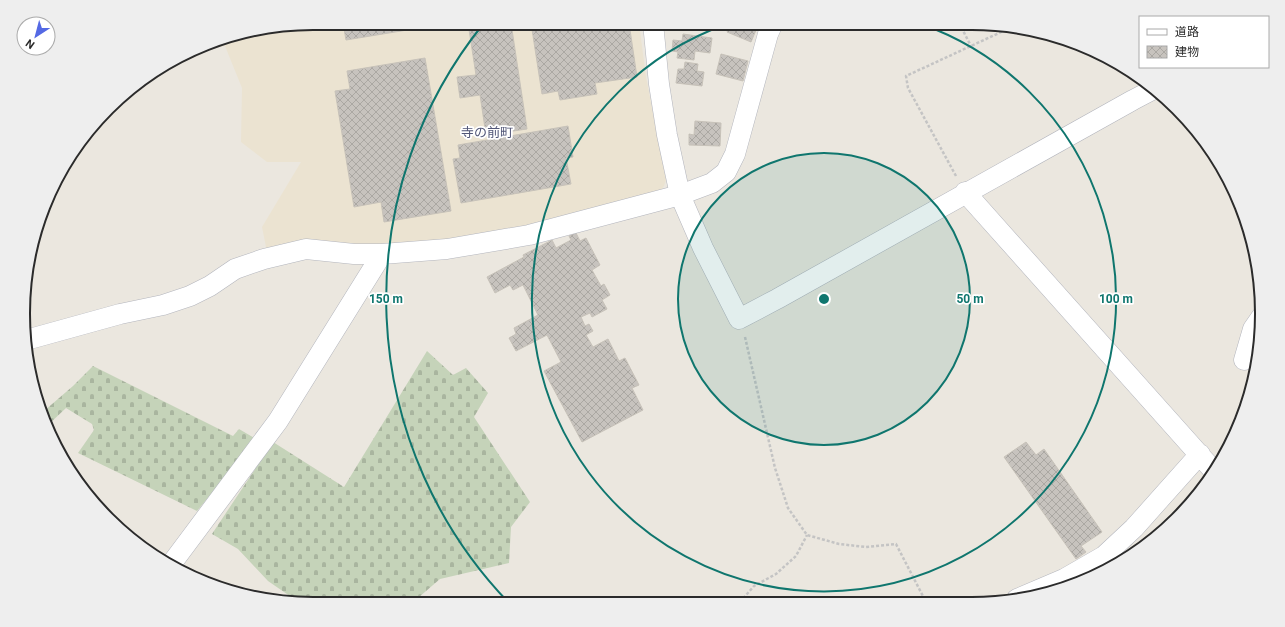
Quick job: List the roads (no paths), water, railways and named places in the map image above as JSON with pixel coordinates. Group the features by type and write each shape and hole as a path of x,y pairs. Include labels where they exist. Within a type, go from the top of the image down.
{"street":[{"path":"654,30 659,84 667,135 680,195 739,319 965,192 1148,92"},
{"path":"31,339 120,314 163,305 190,296 210,286 235,269 264,259 306,249 354,254 382,254 447,249 529,235 680,195 712,183 726,172 735,154 770,30"},
{"path":"965,192 1210,466"},
{"path":"174,560 278,421 382,254"},
{"path":"1244,360 1254,327"},
{"path":"1048,586 1064,579 1104,556 1134,528 1200,454"}],"district":[{"name":"寺の前町","path":"487,132"}]}
